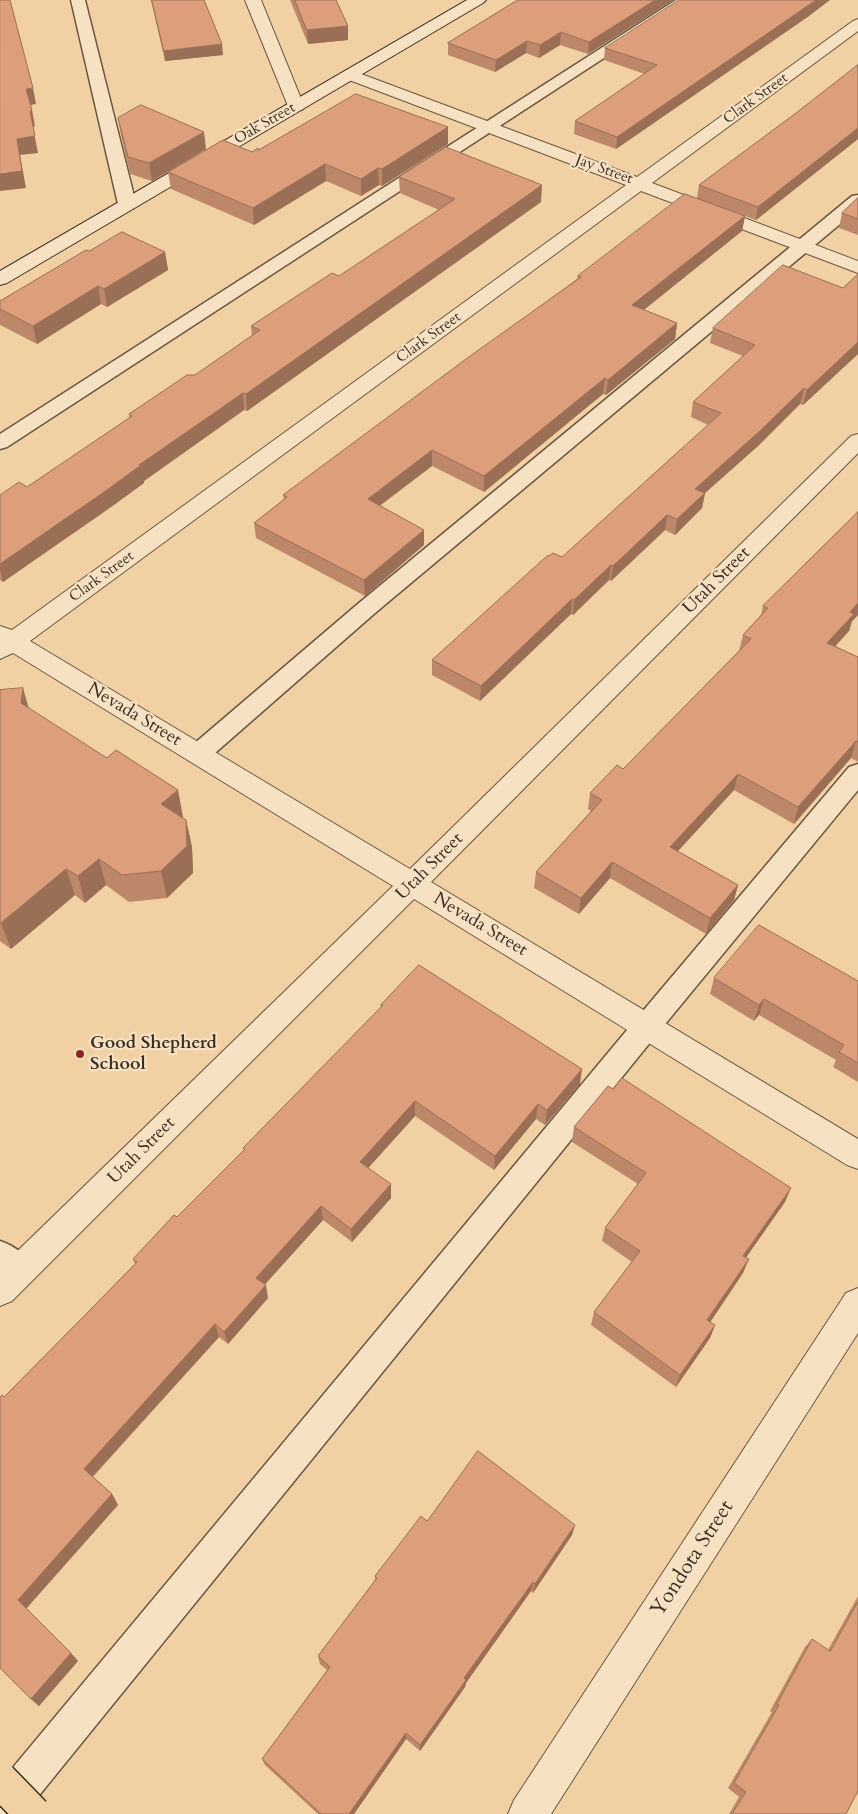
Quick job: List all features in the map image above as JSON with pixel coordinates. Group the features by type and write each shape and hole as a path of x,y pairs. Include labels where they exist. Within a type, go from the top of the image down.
{"main road":[{"path":"0,1780 33,1814"}],"street":[{"path":"254,0 296,106"},
{"name":"Oak Street","path":"0,279 478,0"},
{"name":"Clark Street","path":"4,642 641,184 858,24"},
{"name":"Jay Street","path":"350,75 858,267"},
{"name":"Utah Street","path":"6,1272 412,884 858,441"},
{"name":"Nevada Street","path":"4,642 198,754 858,1154"},
{"name":"Yondota Street","path":"528,1814 858,1304"}],"lane":[{"path":"78,0 127,204"},
{"path":"0,443 488,126 686,0"},
{"path":"198,754 367,608 858,200"},
{"path":"0,1813 647,1026 858,773"}],"building":[{"path":"0,0 10,0 33,88 26,89 32,110 30,111 35,136 17,139 22,171 0,174"},
{"path":"152,0 204,0 222,44 164,51"},
{"path":"295,0 336,0 348,26 307,30"},
{"path":"518,0 655,0 589,42 561,32 540,45 527,41 496,60 448,43"},
{"path":"679,0 816,0 617,137 575,121 657,65 605,48"},
{"path":"858,65 858,128 758,207 699,185 796,113"},
{"path":"356,94 448,127 382,169 378,168 361,179 325,164 253,208 168,172 223,140 252,152 258,148 258,150"},
{"path":"141,105 204,132 149,163 128,157 118,118"},
{"path":"446,147 542,185 246,394 243,393 0,564 0,495 19,482 27,487 132,416 129,414 187,375 195,375 260,330 251,326 332,273 339,276 455,199 399,177"},
{"path":"685,194 745,216 632,305 677,323 608,380 605,378 484,476 432,450 368,499 424,530 364,580 254,523 287,497 283,495 466,359 581,277 578,276"},
{"path":"858,198 858,219 842,213"},
{"path":"122,232 165,252 104,289 98,286 33,326 0,309 0,301 86,250 89,251"},
{"path":"783,265 843,288 858,274 858,342 807,390 804,388 761,430 695,489 705,493 677,519 667,515 613,566 611,565 574,600 572,599 481,686 432,660 548,555 553,553 562,557 721,413 693,402 755,345 713,328"},
{"path":"858,512 858,603 850,612 854,614 827,643 858,657 858,742 856,741 798,807 738,774 670,847 738,885 710,918 612,862 581,898 536,872 602,800 590,793 617,765 623,769 751,639 743,635 768,608 763,606"},
{"path":"23,688 21,703 107,758 116,750 178,790 161,804 186,820 187,846 161,871 122,875 99,859 78,876 66,869 1,923 0,690"},
{"path":"759,925 858,981 858,1063 839,1052 844,1045 764,999 759,1005 714,978"},
{"path":"419,965 582,1069 547,1110 538,1104 495,1156 415,1101 360,1162 391,1184 351,1229 321,1206 256,1278 266,1285 224,1332 215,1324 84,1469 112,1494 18,1600 71,1653 31,1699 0,1668 0,1397 2,1395 4,1397 137,1262 133,1259 174,1215 177,1217 245,1149 243,1148 383,1005 381,1005"},
{"path":"622,1078 791,1188 743,1256 749,1259 707,1320 715,1325 680,1375 594,1312 640,1251 605,1228 646,1173 574,1127 608,1086 613,1089"},
{"path":"478,1451 575,1525 535,1584 533,1582 464,1678 466,1680 420,1745 406,1733 349,1814 321,1814 262,1759 330,1667 318,1656 421,1516 427,1521"},
{"path":"858,1602 858,1791 846,1814 732,1814 746,1792 734,1783 779,1705 777,1704 812,1639 830,1651"}],"place":[{"name":"Good Shepherd School","path":"80,1054"}]}
